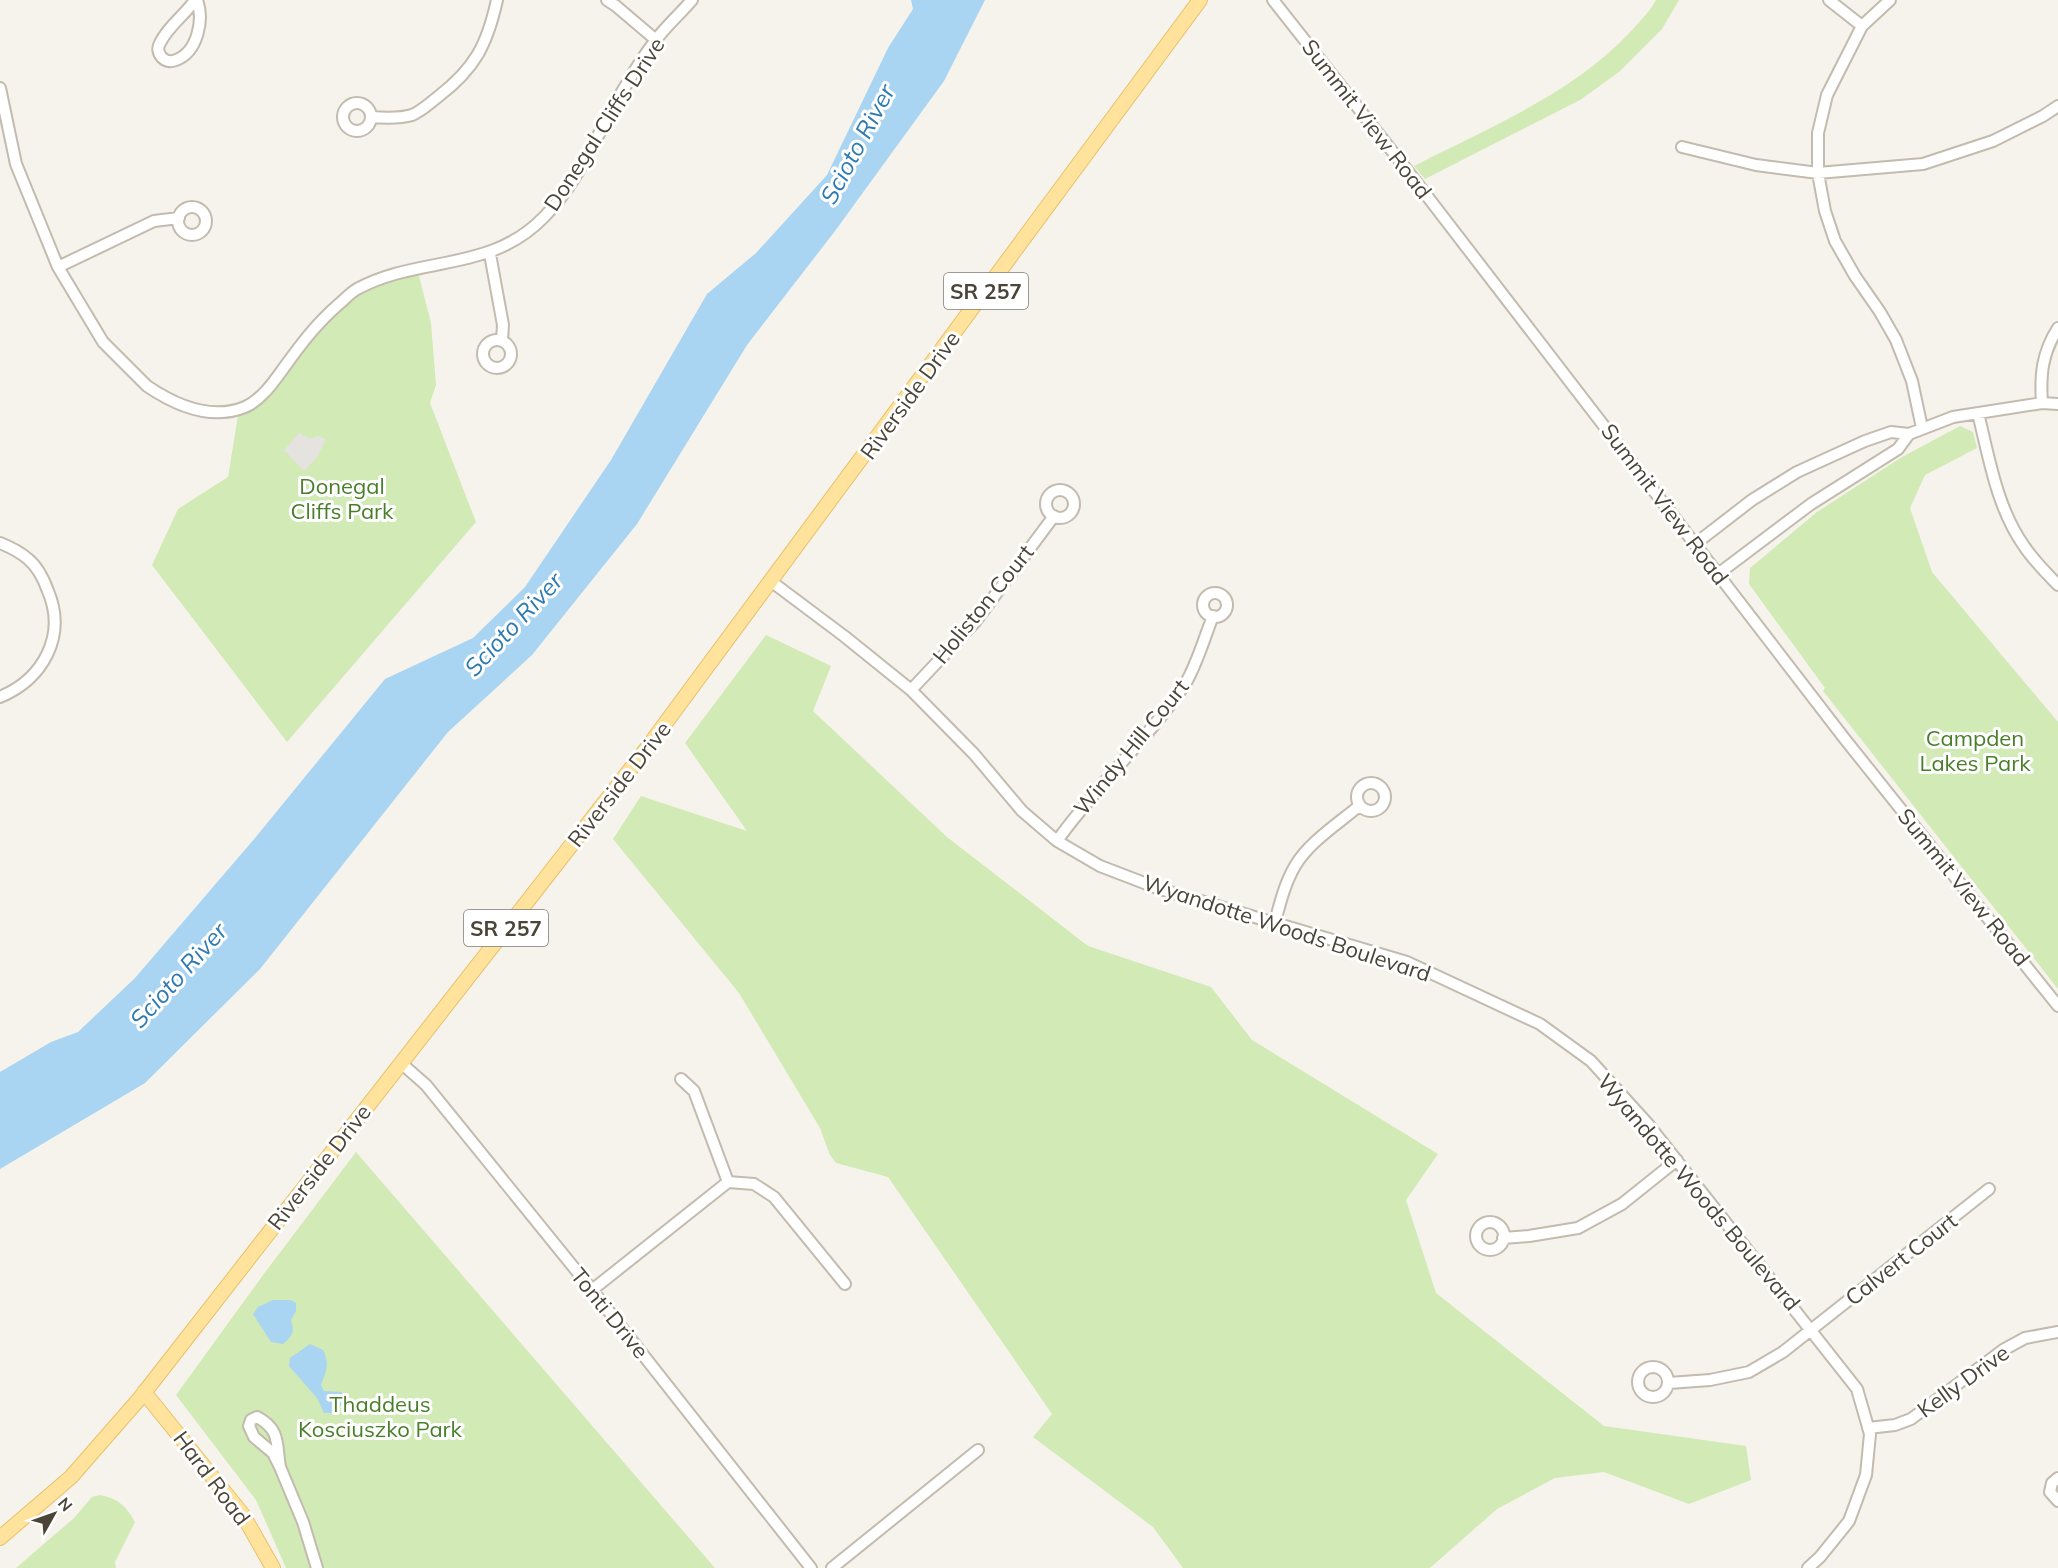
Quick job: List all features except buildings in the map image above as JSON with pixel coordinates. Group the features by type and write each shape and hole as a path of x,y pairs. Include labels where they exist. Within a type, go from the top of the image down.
{"main road":[{"name":"Riverside Drive","path":"0,1538 71,1477 144,1392 647,748 772,582 1200,0"},
{"name":"Hard Road","path":"144,1392 237,1506 273,1568"}],"street":[{"path":"196,0 200,9 200,29 191,47 175,61 162,58 158,52 158,46 165,34 196,0"},
{"path":"371,117 396,118 413,115 456,83 476,60 490,32 497,0"},
{"path":"607,0 656,40"},
{"name":"Donegal Cliffs Drive","path":"58,267 103,342 147,386 169,400 198,410 230,411 248,405 270,386 317,323 355,290 402,271 490,254 518,240 535,226 570,186 627,84 656,40 692,0"},
{"name":"Summit View Road","path":"1273,0 1407,170 1837,729 2058,1006"},
{"path":"1829,0 1862,26"},
{"path":"1890,0 1862,26 1827,95 1818,133 1818,173 1825,211 1835,241 1896,340 1912,381 1922,428"},
{"path":"0,88 16,164 58,267 154,221 179,218"},
{"path":"1682,147 1756,165 1818,173 1926,164 1993,141 2058,106"},
{"path":"490,254 502,325 502,340"},
{"path":"2042,403 2040,377 2044,357 2050,340 2058,328"},
{"path":"1718,574 1811,504 1898,449 1909,434 1953,417 2042,403 2058,404"},
{"path":"1978,413 2000,497 2012,525 2023,545 2039,566 2058,585"},
{"path":"1695,544 1752,500 1797,472 1865,441 1891,432 1909,434"},
{"name":"Holiston Court","path":"911,690 975,622 1054,516"},
{"path":"0,543 30,560 43,579 54,604 55,618 48,653 38,670 27,682 0,697"},
{"name":"Wyandotte Woods Boulevard","path":"772,582 911,690 974,754 1022,810 1057,841 1100,866 1140,881 1407,962 1540,1024 1590,1061 1648,1124 1812,1329 1857,1389 1870,1434 1866,1475 1850,1521 1808,1568"},
{"name":"Windy Hill Court","path":"1057,841 1080,808 1132,750 1186,682 1213,616"},
{"path":"1275,922 1285,889 1296,864 1314,844 1359,806"},
{"name":"Tonti Drive","path":"401,1063 426,1085 812,1568"},
{"path":"681,1079 694,1091 728,1182"},
{"path":"1503,1238 1578,1228 1622,1204 1677,1160"},
{"path":"592,1290 728,1182 754,1184 774,1197 845,1284"},
{"name":"Calvert Court","path":"1669,1383 1710,1380 1749,1371 1783,1352 1989,1189"},
{"name":"Kelly Drive","path":"1868,1428 1895,1425 1911,1419 2003,1350 2025,1338 2058,1332"},
{"path":"832,1568 978,1450"},
{"path":"280,1467 303,1522 317,1568"},
{"path":"2058,1478 2050,1487 2052,1496 2058,1502"}],"green space":[{"path":"1656,0 1679,0 1662,29 1619,72 1580,100 1425,179 1414,166 1530,107 1585,72 1633,29"},
{"name":"Donegal Cliffs Park","path":"417,268 431,323 436,385 430,403 476,522 287,742 152,565 178,509 228,477 239,409 244,407 355,290"},
{"name":"Campden Lakes Park","path":"1960,426 1973,432 1977,448 1925,475 1910,508 1932,572 2058,722 2058,989 1823,691 1825,688 1749,584 1750,568 1817,512 1902,457"},
{"path":"766,635 831,666 813,711 947,837 1088,946 1211,987 1252,1040 1438,1154 1406,1200 1436,1293 1604,1426 1746,1446 1751,1480 1689,1504 1604,1472 1555,1478 1497,1509 1430,1568 1183,1568 1153,1527 1033,1437 1052,1414 888,1177 836,1163 830,1155 820,1128 739,993 613,839 641,796 747,831 685,743"},
{"name":"Thaddeus Kosciuszko Park","path":"356,1152 715,1568 286,1568 256,1500 176,1395"},
{"path":"100,1495 112,1498 121,1504 135,1522 115,1562 116,1568 16,1568 74,1518 92,1497"}],"shaded area":[{"path":"299,433 310,439 317,436 326,439 318,456 304,471 284,450"}],"water":[{"name":"Scioto River","path":"911,0 985,0 944,81 835,231 747,345 637,524 532,655 448,732 260,969 145,1083 0,1169 0,1072 51,1042 78,1032 135,978 255,838 385,679 473,638 525,587 611,460 707,294 756,253 827,175 888,48 913,9"},
{"path":"273,1300 291,1300 296,1303 296,1311 291,1320 292,1334 283,1344 271,1342 253,1314 258,1307"},
{"path":"310,1344 323,1350 325,1355 326,1368 321,1385 324,1391 342,1392 344,1402 334,1413 324,1413 317,1398 289,1366 290,1358"}]}
